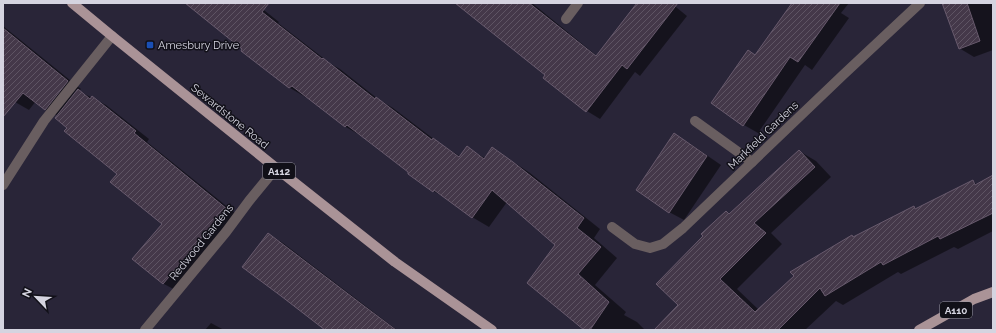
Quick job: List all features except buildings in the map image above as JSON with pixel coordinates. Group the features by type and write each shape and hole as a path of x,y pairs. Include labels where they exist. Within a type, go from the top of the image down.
{"main road":[{"name":"Sewardstone Road","path":"72,3 394,262 492,330"},
{"name":"A110","path":"919,330 974,299 993,292"}],"street":[{"path":"566,19 578,3"},
{"name":"Markfield Gardens","path":"612,227 635,244 650,248 663,244 683,228 920,3"},
{"path":"3,185 44,121 112,36"},
{"path":"695,121 752,162"},
{"name":"Redwood Gardens","path":"145,330 226,232 276,168"}],"place":[{"name":"Amesbury Drive","path":"150,45"}]}
